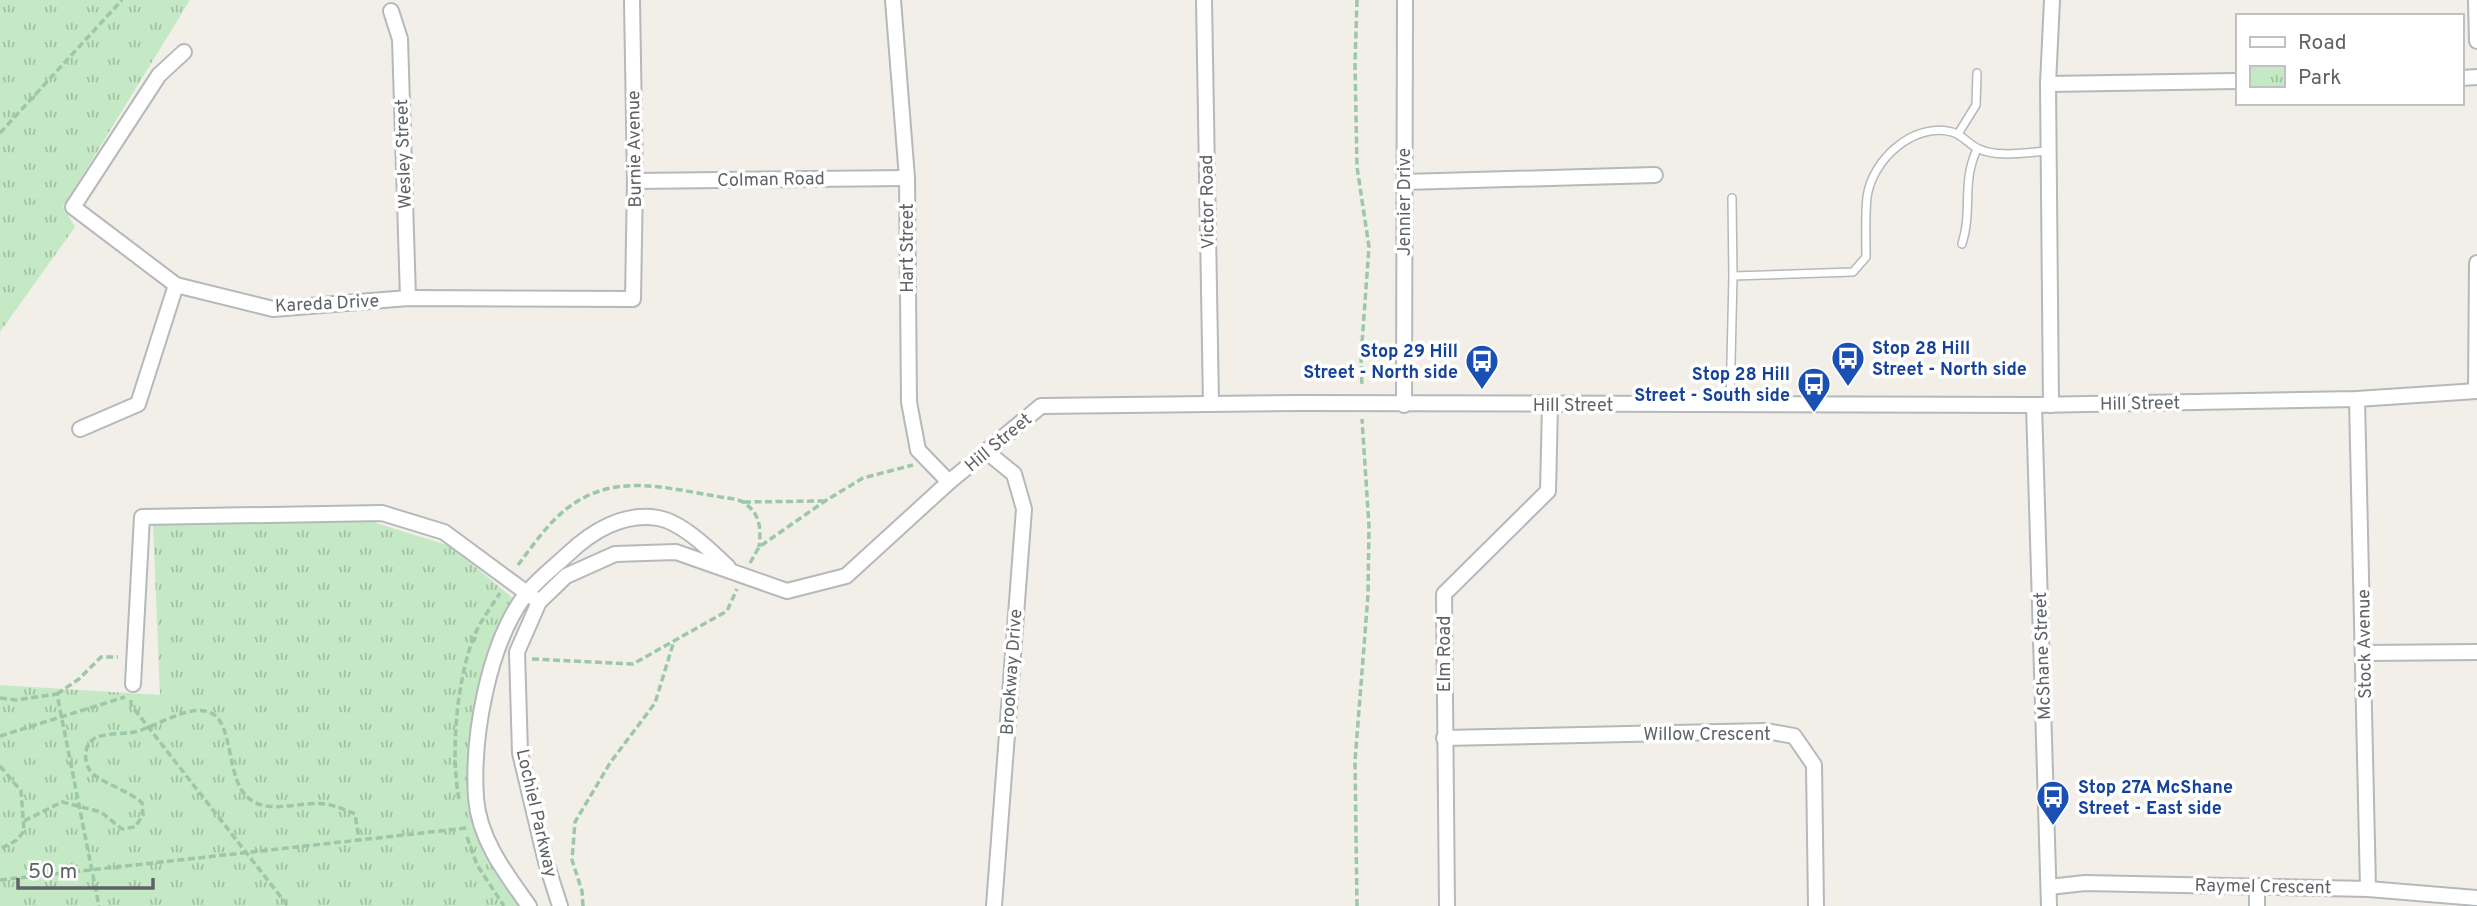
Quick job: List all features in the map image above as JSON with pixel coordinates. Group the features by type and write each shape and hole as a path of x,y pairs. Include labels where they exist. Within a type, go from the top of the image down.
{"street":[{"name":"Burnie Avenue","path":"632,0 635,181 632,299"},
{"name":"Hart Street","path":"893,0 907,178 909,402 918,450 949,482"},
{"name":"Victor Road","path":"1204,0 1211,404"},
{"name":"Jennier Drive","path":"1404,405 1405,0"},
{"path":"2051,405 2048,84 2052,0"},
{"path":"2476,0 2477,41"},
{"name":"Wesley Street","path":"391,11 400,39 408,298"},
{"name":"Kareda Drive","path":"184,52 159,75 73,207 176,285 273,309 408,298 632,299"},
{"path":"2048,84 2236,81"},
{"path":"1405,182 1656,175"},
{"name":"Colman Road","path":"635,181 907,178"},
{"path":"2476,391 2477,263"},
{"path":"80,429 138,404 176,285"},
{"name":"Hill Street","path":"949,482 1041,406 1258,403 2051,405 2357,399 2476,391"},
{"name":"Stock Avenue","path":"2357,399 2368,889"},
{"name":"Elm Road","path":"1447,906 1444,594 1548,491 1550,405"},
{"name":"McShane Street","path":"2034,405 2049,906"},
{"name":"Brookway Drive","path":"987,452 1014,474 1024,509 994,906"},
{"name":"Lochiel Parkway","path":"561,906 546,862 520,753 517,652 539,602 566,576 615,554 676,552 740,577 787,591 846,576 949,482"},
{"path":"133,684 142,517 382,513 444,532 539,602"},
{"name":"Lochiel Parkway","path":"529,906 494,857 476,800 477,744 488,682 509,622 527,593 588,534 622,520 659,518 697,539 740,577"},
{"path":"2364,653 2477,652"},
{"name":"Willow Crescent","path":"1444,738 1766,731 1794,736 1814,765 1816,906"},
{"name":"Raymel Crescent","path":"2049,887 2085,883 2257,886 2368,889 2477,898"},
{"path":"2257,886 2257,906"}],"lane":[{"path":"1958,134 1976,105 1977,73"},
{"path":"1733,276 1853,272 1866,257 1867,196 1876,171 1910,136 1921,132 1950,131 1977,149 1990,152 2049,151"},
{"path":"1962,244 1969,219 1966,190 1968,168 1977,149"},
{"path":"1730,405 1732,198"}],"path":[{"path":"0,133 122,0"},
{"path":"1357,0 1354,62 1357,167 1369,247 1361,357 1368,595 1354,761 1357,906"},
{"path":"530,659 634,664 727,611 740,577 759,547 825,501 863,478 929,461"},
{"path":"744,502 825,501"},
{"path":"583,906 582,891 572,860 575,822 610,763 655,704 674,641"},
{"path":"0,698 16,700 57,694 79,679 101,657 134,657"},
{"path":"57,694 64,715 99,906"},
{"path":"0,736 131,695 131,705 288,906"},
{"path":"24,821 62,802 101,812 122,829 135,827 143,815 142,803 130,792 90,771 85,759 87,746 94,738 134,732 202,710 213,713 225,732 233,773 249,800 262,806 323,804 340,807 355,814 359,839"},
{"path":"0,766 21,791 24,821 24,831 17,840 0,849"},
{"path":"0,880 484,826"},
{"path":"464,828 477,865 504,906"}],"green space":[{"path":"0,0 190,0 63,207 75,227 0,332"},
{"path":"241,521 373,522 450,546 515,600 489,647 472,734 473,812 486,854 520,906 0,906 0,685 160,695 153,524"},
{"path":"121,781 127,821 85,830 77,788"}],"place":[{"name":"Stop 28 Hill Street - North side","path":"1848,388"},
{"name":"Stop 29 Hill Street - North side","path":"1482,391"},
{"name":"Stop 28 Hill Street - South side","path":"1814,414"},
{"name":"Stop 27A McShane Street - East side","path":"2053,827"}]}
